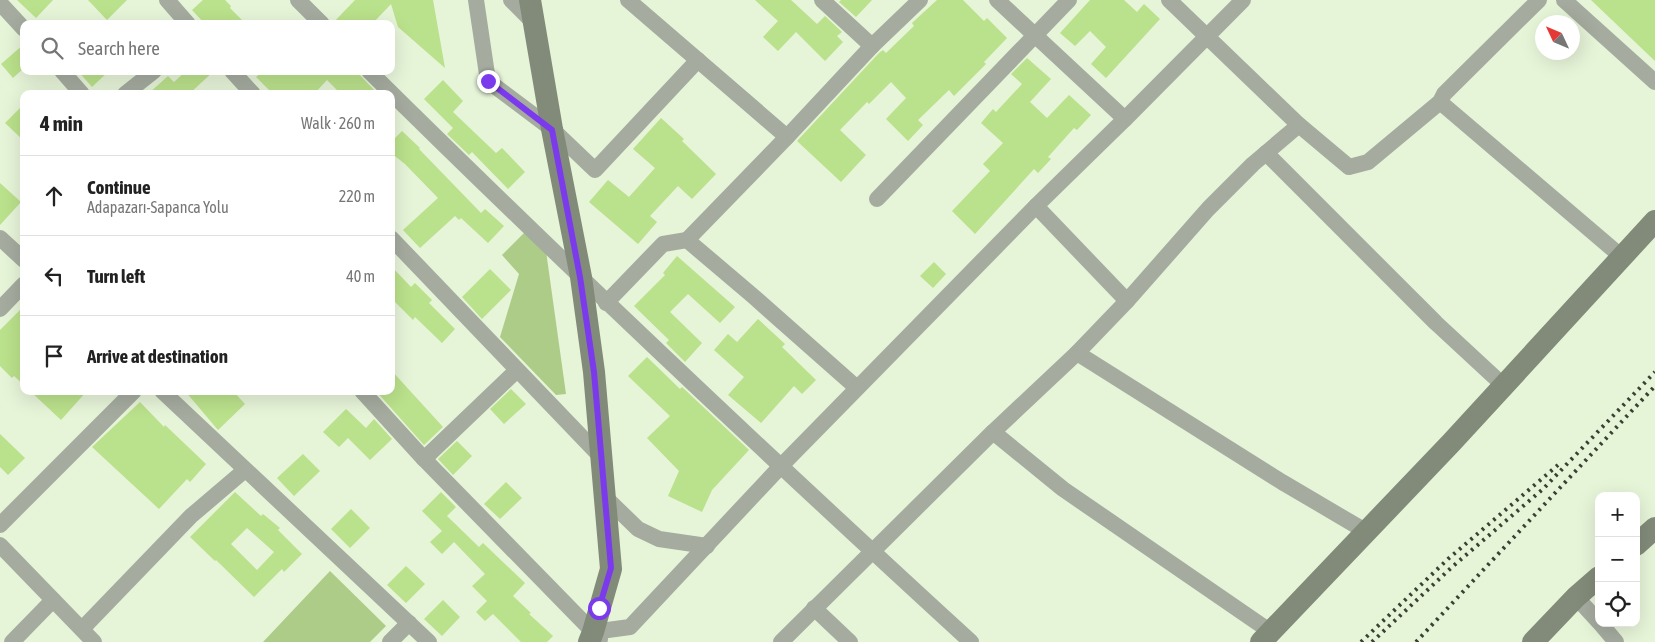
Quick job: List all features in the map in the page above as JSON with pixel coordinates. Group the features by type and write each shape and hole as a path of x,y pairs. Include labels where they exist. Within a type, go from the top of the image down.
{"street":[{"path":"167,0 184,20"},
{"path":"298,0 318,20"},
{"path":"476,0 488,81 552,130 595,170 698,60"},
{"path":"511,0 531,11 580,277 594,372 611,568 595,639"},
{"path":"628,0 787,137"},
{"path":"822,0 872,46"},
{"path":"606,303 663,244 687,240 872,46 920,0"},
{"path":"997,0 1125,119"},
{"path":"877,199 1068,0"},
{"path":"1169,0 1299,125 1349,167 1368,162 1440,102 1444,94 1539,0"},
{"path":"595,639 630,627 857,388 1243,0"},
{"path":"1564,0 1655,82"},
{"path":"0,3 20,25"},
{"path":"65,75 79,90"},
{"path":"130,90 149,75"},
{"path":"236,75 249,90"},
{"path":"373,75 388,90"},
{"path":"395,97 606,303 971,642"},
{"path":"1440,102 1622,257"},
{"path":"780,642 993,432 1077,353 1127,301 1208,209 1266,153 1299,125"},
{"path":"1266,153 1436,322 1504,386"},
{"path":"1036,206 1127,301"},
{"path":"993,432 1063,489 1266,637 1504,386 1655,221"},
{"path":"0,238 20,256"},
{"path":"687,240 857,388"},
{"path":"395,242 601,457"},
{"path":"0,309 20,288"},
{"path":"1077,353 1282,482 1367,532"},
{"path":"424,459 517,370"},
{"path":"0,525 130,395"},
{"path":"166,395 429,642"},
{"path":"366,395 595,639"},
{"path":"82,629 191,516 245,470"},
{"path":"605,497 638,529 659,539 707,546"},
{"path":"1640,541 1655,528"},
{"path":"0,545 94,642"},
{"path":"1533,642 1576,597 1595,580"},
{"path":"1576,597 1595,618"},
{"path":"12,642 53,600"},
{"path":"814,608 850,642"},
{"path":"390,642 409,623"},
{"path":"1603,627 1616,642"}],"green space":[{"path":"525,232 546,251 566,394 556,395 500,337 519,274 502,255"},
{"path":"330,571 386,626 370,642 263,642"}],"building":[{"path":"17,0 53,0 36,18"},
{"path":"88,0 127,0 107,20"},
{"path":"203,0 225,0 242,20 201,20 192,10"},
{"path":"355,0 433,0 445,68 398,27 391,4 376,20 336,20"},
{"path":"755,0 791,0 817,24 825,16 842,32 837,36 843,42 825,61 796,32 778,51 763,37 778,21"},
{"path":"841,0 872,0 856,17 839,2"},
{"path":"937,0 963,0 984,21 987,18 1007,38 984,62 986,64 954,96 949,90 918,120 923,125 908,141 886,119 906,98 891,82 869,104 867,102 840,130 866,155 841,182 797,141 879,53 883,50 886,53 914,26 912,23"},
{"path":"1090,0 1124,0 1137,12 1144,4 1160,19 1106,78 1091,64 1106,47 1090,31 1075,46 1060,33"},
{"path":"1591,0 1655,0 1655,61"},
{"path":"20,47 20,72 13,78 1,64"},
{"path":"1027,58 1051,79 1030,102 1047,118 1069,95 1091,115 1077,130 1074,128 1048,157 1051,159 1038,173 1034,169 975,234 952,211 990,171 983,164 1003,143 981,123 993,109 996,112 1022,84 1011,74"},
{"path":"82,75 105,75 92,87"},
{"path":"182,75 210,75 193,90 152,90 168,76 174,82"},
{"path":"258,75 360,75 374,90 337,90 327,80 318,90 269,90 256,77"},
{"path":"443,80 463,101 453,112 496,153 502,148 525,172 508,189 472,152 469,155 447,134 453,128 424,99"},
{"path":"20,108 20,137 5,123"},
{"path":"661,118 684,139 682,141 716,174 692,199 678,186 650,216 657,222 638,244 589,202 608,180 629,197 655,168 633,149"},
{"path":"402,131 481,213 485,209 504,226 488,243 461,218 459,220 455,216 420,248 403,230 438,198 395,156 395,138"},
{"path":"0,183 20,203 0,225"},
{"path":"677,256 735,307 720,323 688,294 670,312 702,343 685,362 666,343 669,340 634,306 665,275 663,273"},
{"path":"934,262 946,274 933,288 920,276"},
{"path":"490,269 511,290 482,319 462,297"},
{"path":"395,270 411,287 415,283 432,300 429,303 455,329 442,343 415,317 413,320 395,302"},
{"path":"20,310 20,381 14,376 12,378 0,366 0,330"},
{"path":"758,319 785,344 782,347 816,380 802,394 794,386 761,423 728,395 744,377 714,350 728,334 737,342"},
{"path":"647,357 749,450 712,490 702,512 668,496 679,471 647,438 670,416 628,376"},
{"path":"395,374 443,427 424,445 380,395 395,395"},
{"path":"511,389 526,404 504,424 490,409"},
{"path":"34,395 83,395 61,420"},
{"path":"188,395 237,395 245,404 218,430"},
{"path":"140,402 164,427 165,425 206,464 190,482 187,479 159,509 92,447"},
{"path":"346,409 366,428 374,419 392,439 370,460 348,438 339,447 323,432"},
{"path":"0,434 25,458 8,475 0,467"},
{"path":"457,441 472,456 453,475 438,459"},
{"path":"303,454 320,471 294,496 277,478"},
{"path":"506,482 522,498 500,519 484,504"},
{"path":"235,492 261,516 263,514 280,528 278,530 302,554 284,572 282,569 254,597 190,537","holes":["247,528 274,552 257,570 231,544"]},
{"path":"441,492 456,507 447,516 479,547 483,543 525,583 513,596 553,636 547,642 521,642 493,614 485,621 476,612 487,601 472,586 485,574 454,542 442,554 430,542 442,531 422,511"},
{"path":"351,509 370,528 350,548 331,529"},
{"path":"406,566 425,584 406,603 387,585"},
{"path":"443,600 460,617 442,636 424,619"}],"railway":[{"path":"1372,642 1452,567 1543,489 1655,372"},
{"path":"1416,642 1655,386"},
{"path":"1361,642 1448,559 1558,465"}],"route":[{"path":"488,81 552,130 580,277 594,372 611,568 599,608"}]}
